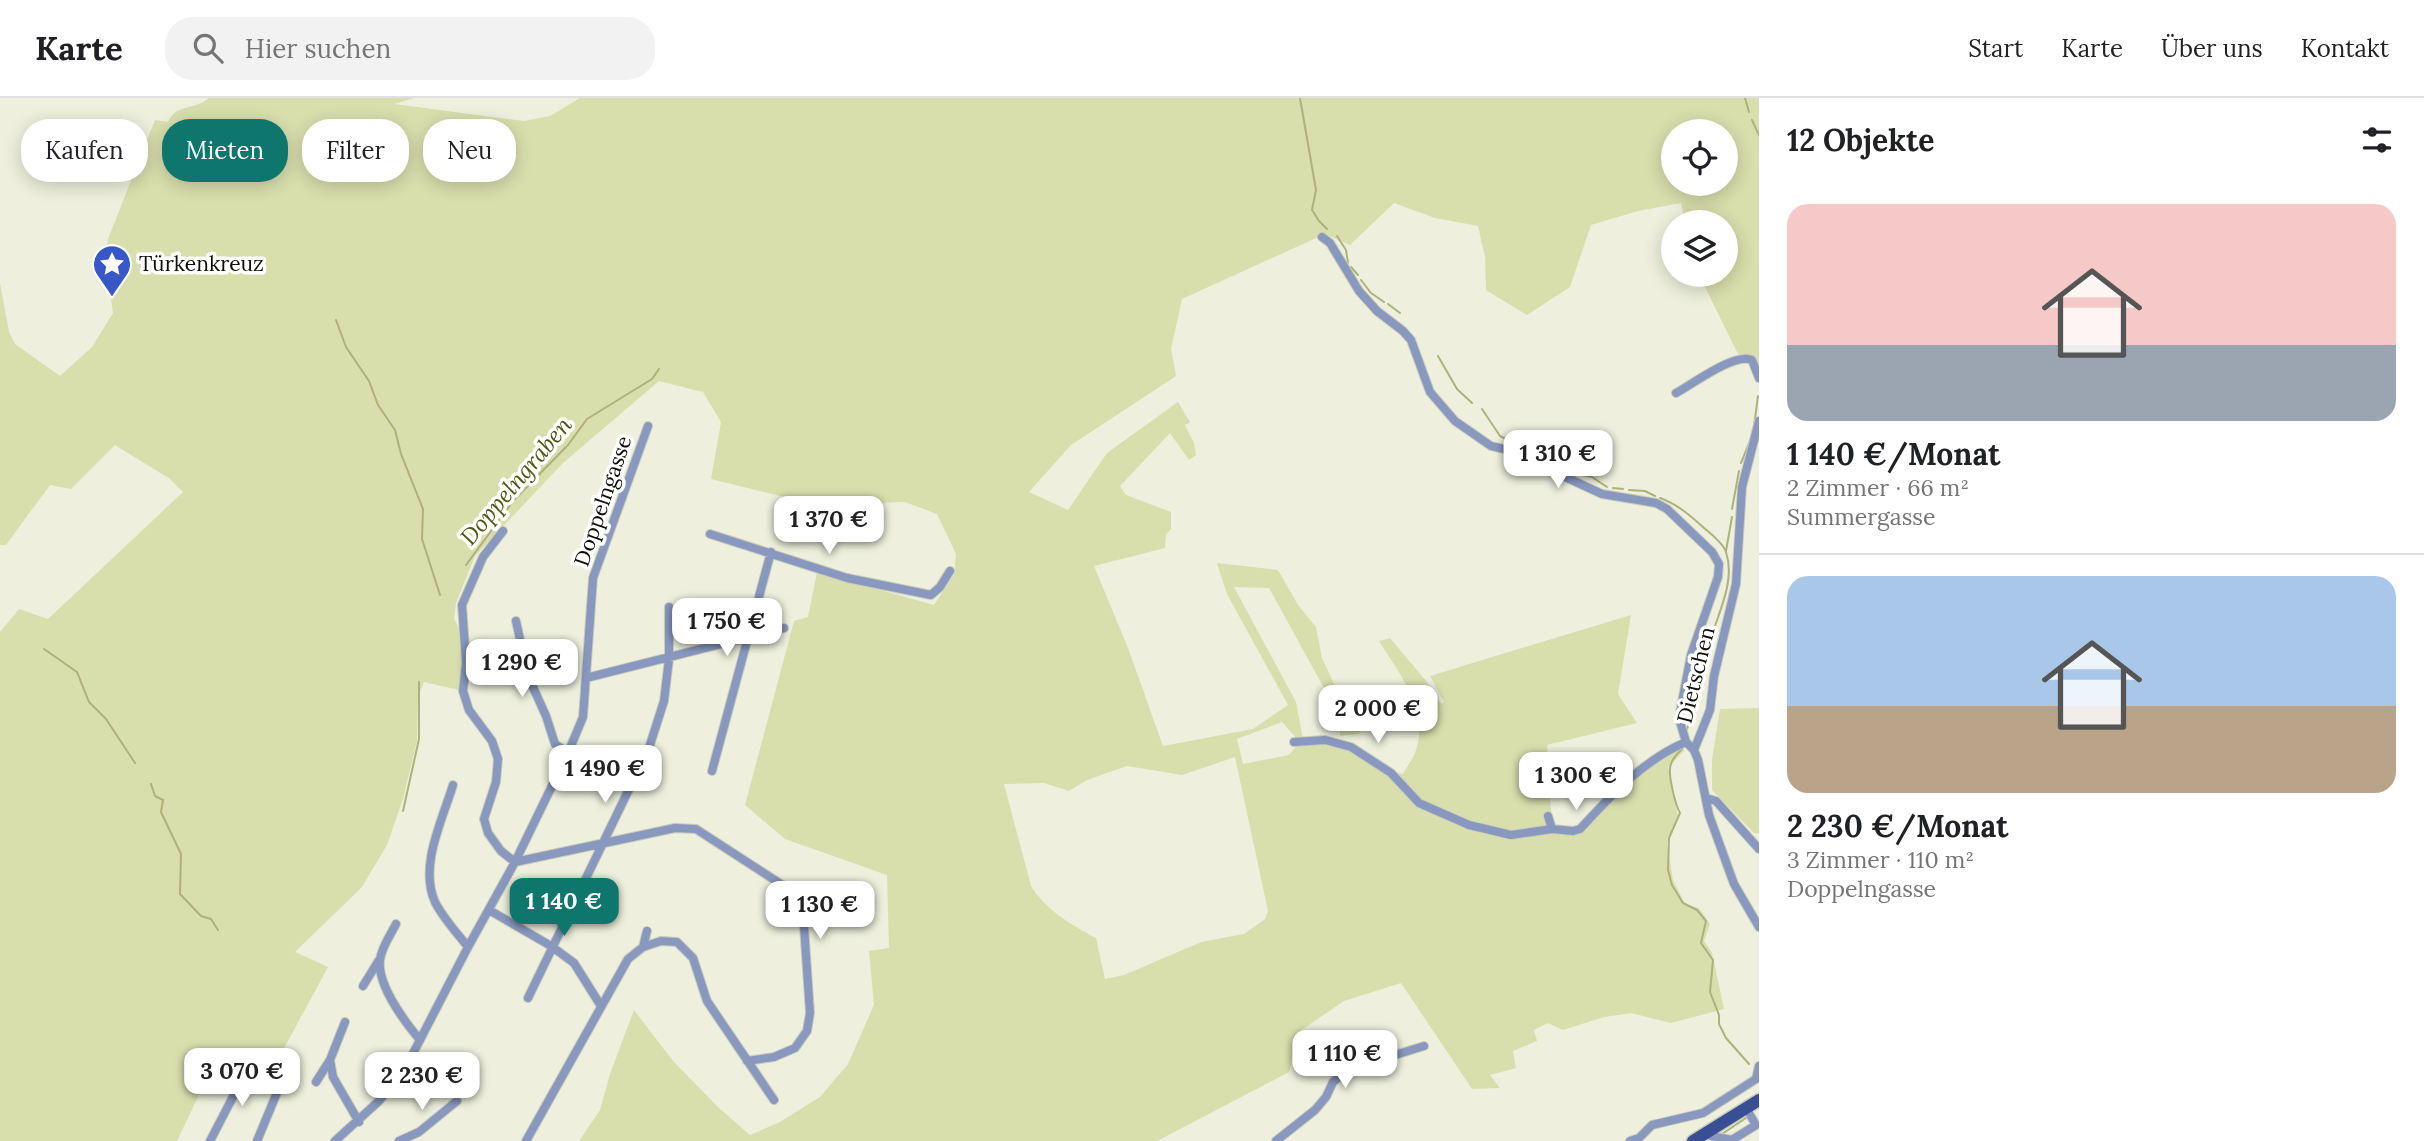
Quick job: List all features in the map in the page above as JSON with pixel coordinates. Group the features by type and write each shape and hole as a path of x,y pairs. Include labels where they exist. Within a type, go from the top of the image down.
{"main road":[{"path":"1703,1138 1759,1100"}],"street":[{"path":"1322,237 1330,243 1359,291 1377,311 1411,340 1430,392 1455,421 1491,446 1521,453 1602,494 1656,503 1667,509 1712,552 1718,564 1718,577 1691,655 1679,718 1686,742 1694,750"},
{"path":"1676,393 1727,363 1743,357 1752,360 1759,379"},
{"name":"Dietschen","path":"1759,421 1742,487 1736,584 1713,676 1710,710 1694,750 1709,815 1734,884 1759,927"},
{"name":"Doppelngasse","path":"335,1141 359,1122 406,1067 568,753 583,717 593,578 648,426"},
{"path":"503,531 484,557 462,605 466,662 463,691 469,710 492,741 498,759 496,782 484,819 488,833 501,851 514,862 675,828 696,829 787,888 803,912 810,1013 807,1031 795,1048 774,1057 747,1061"},
{"path":"710,534 847,578 931,595 950,571"},
{"path":"712,771 771,552"},
{"path":"528,998 649,748 664,701 669,607"},
{"path":"516,621 528,677 546,716 555,744 568,753"},
{"path":"586,678 784,628"},
{"path":"1294,742 1325,740 1351,747 1391,773 1419,803 1469,825 1511,835 1552,829 1580,829 1639,770 1664,752 1686,742"},
{"path":"453,785 429,865 429,882 435,902 468,947"},
{"path":"1706,799 1716,801 1759,849"},
{"path":"1436,800 1441,813"},
{"path":"1548,816 1552,829"},
{"path":"489,910 551,946 574,963 601,1006"},
{"path":"803,912 861,912"},
{"path":"363,986 380,961 396,924"},
{"path":"643,947 647,931"},
{"path":"526,1141 628,959 643,947 661,941 677,942 694,958 707,1001 774,1100"},
{"path":"380,961 385,985 396,1010 420,1040"},
{"path":"317,1082 330,1060 345,1022"},
{"path":"1276,1141 1315,1110 1326,1097 1333,1082 1347,1070 1424,1046"},
{"path":"330,1060 333,1077 359,1122"},
{"path":"210,1141 250,1064"},
{"path":"1630,1141 1639,1138 1649,1127 1703,1113 1727,1100 1758,1080 1758,1067"},
{"path":"257,1141 286,1071"},
{"path":"1703,1138 1732,1140 1756,1125 1744,1111 1727,1100"},
{"path":"399,1141 419,1132 457,1101"}],"green space":[{"path":"209,98 414,98 394,104 509,119 423,119 423,182 516,182 516,120 550,116 580,98 1759,98 1759,369 1751,357 1738,354 1705,287 1738,287 1738,210 1682,210 1681,203 1638,211 1591,225 1570,287 1527,315 1486,290 1485,257 1478,226 1435,218 1394,203 1350,245 1325,234 1182,299 1171,349 1176,376 1071,445 1029,492 1068,510 1107,453 1178,402 1190,422 1185,425 1194,443 1196,455 1189,460 1170,433 1120,486 1126,495 1171,512 1171,529 1166,535 1165,548 1094,566 1128,648 1163,746 1253,729 1288,705 1227,594 1217,563 1278,570 1298,605 1316,627 1322,658 1336,688 1355,699 1366,715 1359,734 1340,736 1340,709 1330,699 1269,588 1234,587 1296,702 1303,739 1297,739 1282,722 1237,739 1243,764 1289,755 1298,744 1321,745 1351,750 1403,774 1416,750 1419,721 1410,692 1379,641 1390,638 1426,681 1441,704 1444,702 1430,676 1631,615 1618,694 1637,723 1547,745 1552,826 1583,831 1603,807 1638,775 1676,748 1685,750 1668,767 1678,816 1667,843 1673,880 1685,904 1699,908 1710,924 1704,941 1712,953 1724,1009 1671,1023 1631,1013 1604,1017 1563,1030 1548,1023 1534,1030 1537,1041 1513,1051 1516,1068 1490,1075 1500,1088 1472,1089 1401,983 1344,1001 1300,1031 1289,1072 1157,1141 579,1141 600,1110 610,1074 634,1010 673,1061 750,1135 778,1123 820,1097 848,1064 874,1005 869,951 889,948 887,875 785,839 745,805 794,621 808,617 817,572 934,605 954,575 956,554 937,514 905,502 818,505 711,479 721,422 703,392 659,381 563,463 475,556 456,603 454,619 463,645 459,690 424,682 418,698 417,741 403,799 387,845 362,887 295,952 328,967 275,1065 215,1061 177,1141 0,1141 0,632 19,609 48,619 183,492 170,479 115,445 71,489 50,485 6,545 0,545 0,283 9,332 15,344 60,376 92,347 113,313 105,258 108,239 131,182 148,182 148,138 155,120 162,121 162,182 288,182 288,119 170,119 176,112","holes":["1235,757 1268,911 1265,919 1244,934 1201,942 1124,975 1105,979 1096,938 1052,910 1031,886 1004,784 1044,783 1069,791 1087,780 1127,766 1182,775"]},
{"path":"1759,708 1759,834 1754,833 1712,790 1712,760 1720,709"}],"waterway":[{"path":"1300,98 1316,190 1312,210 1327,229"},
{"path":"1745,98 1749,112"},
{"path":"1752,120 1759,135"},
{"path":"1337,236 1346,250 1348,263"},
{"path":"1351,267 1358,275"},
{"path":"1361,280 1371,293 1384,302"},
{"path":"1388,304 1400,313"},
{"path":"336,320 346,347 369,381 378,405 395,430 401,454 423,509 422,539 440,595"},
{"path":"1438,356 1457,389 1472,403"},
{"name":"Doppelngraben","path":"466,565 514,500 568,445 587,419 652,379 659,369"},
{"path":"1754,426 1758,396"},
{"path":"1482,409 1500,436 1506,439"},
{"path":"1741,463 1750,441"},
{"path":"1519,446 1532,451"},
{"path":"1550,459 1578,474"},
{"path":"1732,509 1739,471"},
{"path":"1583,475 1592,477 1607,487"},
{"path":"1613,488 1623,489"},
{"path":"1629,490 1645,491 1655,496"},
{"path":"1660,498 1684,511 1722,545 1729,568 1724,601 1707,651 1704,684 1699,691 1687,729"},
{"path":"1726,551 1732,517"},
{"path":"44,649 77,672 89,702 106,719 135,763"},
{"name":"Doppelngraben","path":"403,811 419,739 419,682"},
{"path":"1682,749 1670,768 1670,778 1680,813 1669,838 1668,870 1672,885 1683,903 1697,910 1706,921 1701,943 1713,960 1710,992 1719,1015 1719,1024 1726,1038 1749,1064"},
{"path":"151,784 155,796 163,800 161,812 181,854 180,894 201,916 211,919 218,930"},
{"path":"1722,1134 1746,1118"}],"place":[{"name":"Türkenkreuz","path":"112,298"}]}
